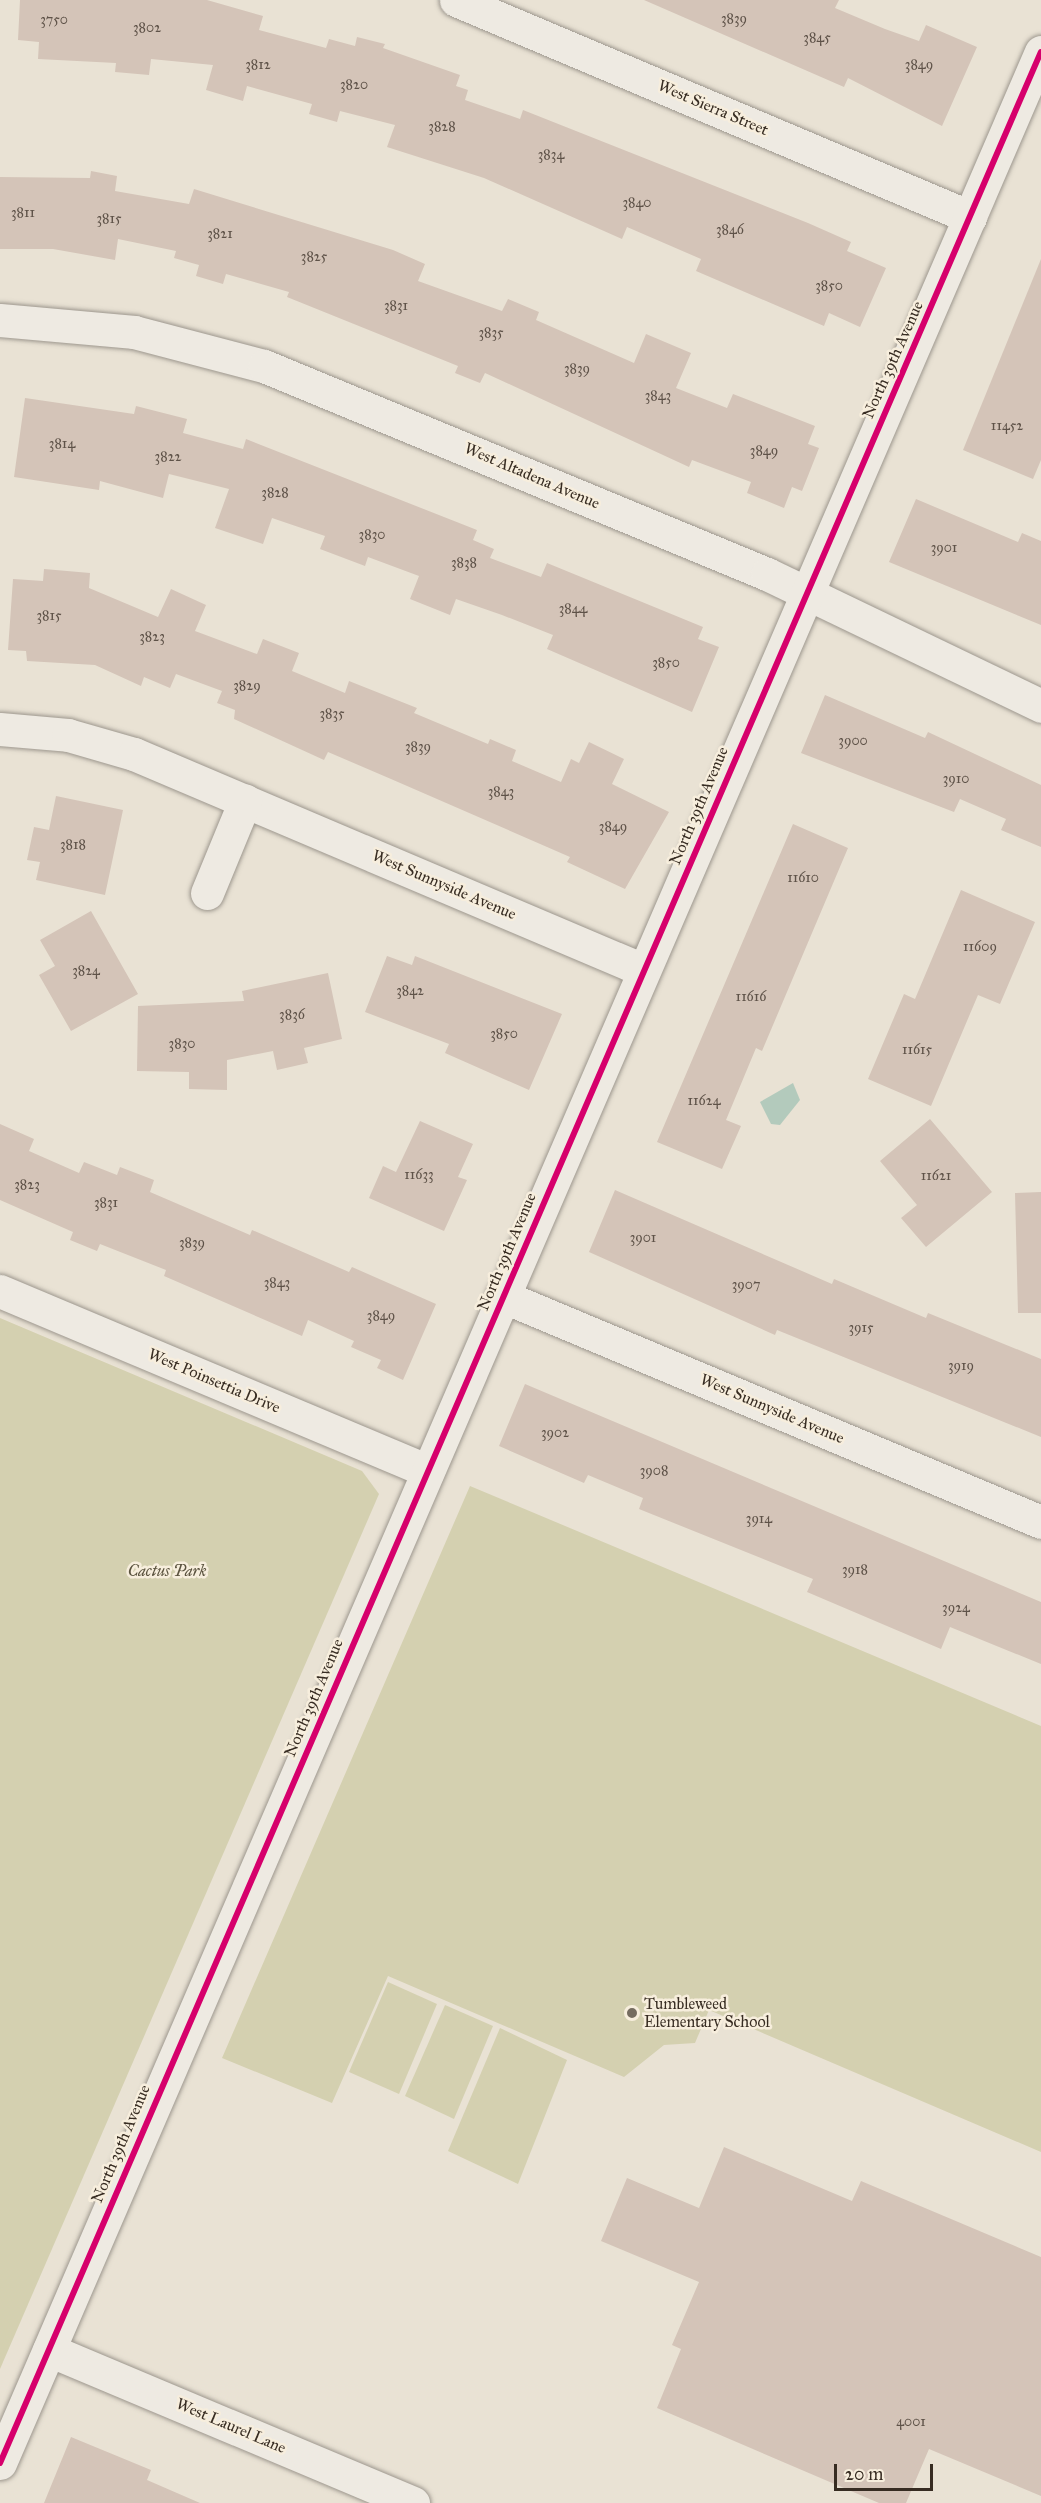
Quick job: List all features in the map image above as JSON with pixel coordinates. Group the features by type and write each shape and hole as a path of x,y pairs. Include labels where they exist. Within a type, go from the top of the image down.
{"street":[{"name":"West Sierra Street","path":"456,0 970,217"},
{"name":"North 39th Avenue","path":"0,2463 1041,52"},
{"name":"West Altadena Avenue","path":"0,320 92,326 220,351 807,593 1041,706"},
{"name":"West Sunnyside Avenue","path":"0,729 102,743 245,801 643,970"},
{"path":"207,893 245,801"},
{"name":"West Poinsettia Drive","path":"0,1291 428,1471"},
{"name":"West Sunnyside Avenue","path":"502,1296 1041,1522"},
{"name":"West Laurel Lane","path":"49,2349 413,2503"}],"green space":[{"name":"Cactus Park","path":"0,1318 362,1471 379,1494 0,2369"},
{"path":"470,1486 1041,1726 1041,2152 709,2010 695,2043 664,2045 624,2077 388,1976 332,2103 222,2058"},
{"path":"388,1982 437,2004 399,2094 349,2072"},
{"path":"445,2005 493,2026 454,2119 405,2096"},
{"path":"500,2028 567,2060 518,2184 448,2151"}],"shaded area":[{"path":"793,1083 800,1100 780,1125 771,1124 760,1102"}],"building":[{"path":"20,0 207,0 263,16 259,30 326,48 329,39 355,46 357,37 385,44 383,48 460,75 456,86 468,90 465,100 520,119 523,110 808,223 851,242 847,251 886,268 860,327 829,313 824,326 696,271 701,259 627,227 622,239 484,178 387,147 395,125 340,111 337,122 309,114 312,104 247,86 243,101 206,90 213,65 151,59 149,75 115,72 116,63 38,59 39,42 18,40"},
{"path":"644,0 839,0 835,8 919,41 926,25 977,47 942,126 848,78 844,87"},
{"path":"91,171 117,176 115,191 189,204 194,189 393,250 425,264 418,281 502,311 508,299 539,312 536,320 634,363 646,334 691,353 676,388 727,408 733,394 815,426 808,444 819,448 802,491 792,487 784,508 747,493 751,482 692,460 689,467 485,373 480,383 455,373 458,366 287,297 289,292 226,274 223,284 196,276 199,265 174,258 176,251 118,239 115,260 53,249 0,249 0,177 90,178"},
{"path":"1041,259 1041,460 1033,479 963,450"},
{"path":"25,398 134,414 136,406 187,419 183,433 243,449 246,439 477,530 473,540 494,549 490,558 541,577 547,563 703,627 698,639 719,647 692,712 547,649 553,635 456,599 450,615 410,599 419,576 368,557 365,566 320,549 325,536 272,518 263,544 215,528 229,489 169,474 163,498 100,481 99,490 14,477"},
{"path":"916,499 1018,542 1022,533 1041,541 1041,625 889,562"},
{"path":"44,569 90,573 89,588 158,617 171,589 206,605 195,631 257,654 263,639 299,653 292,671 345,693 349,681 417,708 414,713 488,744 490,739 516,750 512,761 561,782 571,759 579,763 589,742 624,759 612,784 669,812 625,889 567,862 570,857 391,779 328,752 324,760 234,719 235,710 217,703 222,691 176,674 170,688 144,677 141,686 95,665 27,661 26,651 8,650 13,579 43,581"},
{"path":"825,695 925,738 928,732 1041,785 1041,847 1001,830 1006,819 960,799 954,812 801,753"},
{"path":"56,796 123,810 105,895 36,880 40,862 27,860 34,827 49,830"},
{"path":"793,824 848,848 762,1051 756,1048 726,1120 741,1126 722,1169 657,1142"},
{"path":"961,890 1035,922 1000,1004 978,995 931,1106 868,1079 904,994 915,999"},
{"path":"91,911 138,994 71,1031 39,975 55,966 40,940"},
{"path":"387,956 412,965 415,956 562,1014 529,1090 445,1053 449,1044 365,1012"},
{"path":"328,973 342,1039 304,1048 308,1063 277,1070 273,1051 227,1060 227,1090 189,1089 189,1072 137,1071 138,1006 244,1001 242,991"},
{"path":"930,1119 992,1192 926,1247 901,1218 917,1205 880,1161"},
{"path":"420,1121 473,1144 458,1177 467,1180 444,1231 369,1198 383,1166 396,1172"},
{"path":"0,1124 34,1139 29,1151 79,1173 84,1162 117,1175 120,1167 154,1180 150,1192 250,1235 252,1230 349,1272 352,1267 436,1304 403,1380 377,1368 381,1360 351,1347 354,1341 308,1320 302,1336 164,1276 166,1270 100,1244 97,1251 70,1240 73,1232 0,1200"},
{"path":"615,1190 832,1284 834,1279 926,1318 928,1313 1041,1359 1041,1437 777,1330 775,1335 589,1252"},
{"path":"1041,1192 1041,1313 1018,1313 1015,1193"},
{"path":"525,1384 1041,1602 1041,1664 950,1627 941,1649 807,1592 813,1579 639,1509 643,1498 588,1475 584,1483 499,1446"},
{"path":"724,2147 852,2201 861,2181 1041,2257 1041,2496 929,2449 906,2503 879,2503 657,2408 681,2349 672,2345 699,2282 601,2241 627,2178 699,2208"},
{"path":"71,2437 151,2470 147,2480 200,2503 44,2503"}],"cycle path":[{"path":"0,2463 1041,52"}],"place":[{"name":"Tumbleweed Elementary School","path":"632,2013"}]}
